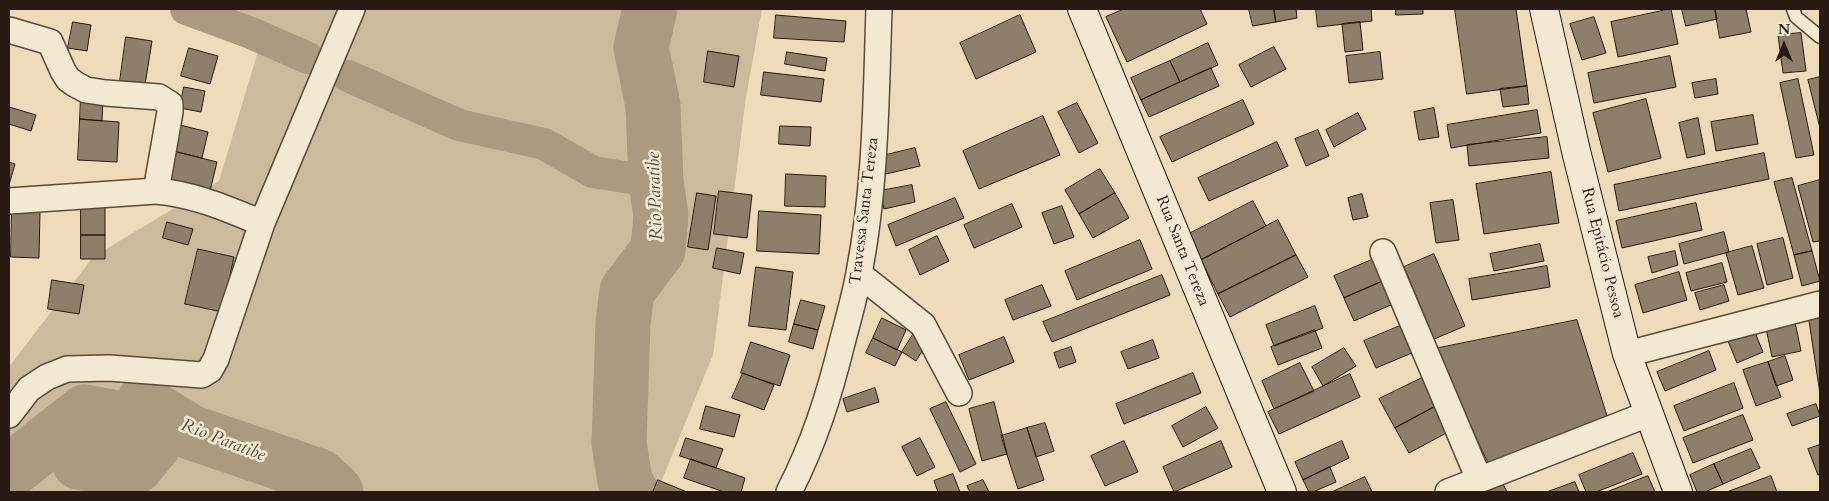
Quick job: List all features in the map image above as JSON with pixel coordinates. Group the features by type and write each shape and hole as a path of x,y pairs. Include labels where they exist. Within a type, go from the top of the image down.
{"main road":[{"name":"Rua Santa Tereza","path":"1082,9 1282,492"},
{"name":"Rua Epitácio Pessoa","path":"1544,9 1576,151 1627,354 1678,492"}],"street":[{"path":"9,415 29,389 47,377 67,369 109,368 202,375 210,370 216,359 262,223 352,9"},
{"name":"Travessa Santa Tereza","path":"789,492 817,431 835,372 859,274 868,211 875,126 879,9"},
{"path":"9,30 50,42 68,79 86,90 149,95 160,97 170,104 156,191"},
{"path":"9,201 156,191 172,192 208,201 262,223"},
{"path":"1383,252 1479,479"},
{"path":"859,274 923,325 959,394"},
{"path":"1627,354 1820,304"},
{"path":"1448,492 1648,414"}],"lane":[{"path":"1793,9 1796,18 1820,37"}],"shaded area":[{"path":"214,9 762,9 746,97 713,355 657,492 9,492 9,367 93,257 219,181 265,28"}],"building":[{"path":"1124,9 1200,9 1207,24 1127,62 1106,17"},
{"path":"1249,9 1274,9 1276,22 1253,26"},
{"path":"1274,9 1296,9 1297,18 1276,22"},
{"path":"1316,9 1371,9 1372,21 1318,27"},
{"path":"1396,9 1423,9 1423,14 1396,15"},
{"path":"1455,9 1516,9 1527,86 1467,94"},
{"path":"1671,9 1678,44 1618,57 1611,22"},
{"path":"1682,9 1715,9 1717,19 1686,26"},
{"path":"1715,9 1746,9 1751,32 1720,38"},
{"path":"776,15 846,21 844,42 774,38"},
{"path":"1020,15 1036,52 976,79 960,43"},
{"path":"1594,17 1606,53 1582,60 1570,24"},
{"path":"73,22 91,25 87,51 68,48"},
{"path":"1360,22 1363,50 1345,52 1342,24"},
{"path":"1801,33 1806,71 1783,73 1778,35"},
{"path":"126,37 152,41 145,85 120,81"},
{"path":"1208,43 1218,65 1180,82 1170,61"},
{"path":"1274,47 1286,69 1251,87 1239,65"},
{"path":"189,48 218,56 210,84 181,76"},
{"path":"708,51 739,56 734,87 704,82"},
{"path":"787,52 827,58 825,71 785,64"},
{"path":"1380,52 1383,79 1349,83 1346,56"},
{"path":"1670,56 1676,87 1594,103 1588,73"},
{"path":"1170,61 1180,82 1141,100 1131,78"},
{"path":"1211,68 1219,86 1149,117 1141,100"},
{"path":"764,72 824,79 821,102 761,95"},
{"path":"1820,77 1820,128 1808,80"},
{"path":"1716,79 1718,94 1695,98 1692,83"},
{"path":"1798,79 1814,155 1796,158 1780,83"},
{"path":"1527,86 1529,104 1503,107 1500,89"},
{"path":"184,87 205,91 201,112 180,108"},
{"path":"81,97 103,98 102,121 80,119"},
{"path":"1646,99 1661,158 1608,172 1593,113"},
{"path":"1243,100 1254,124 1172,162 1160,137"},
{"path":"1077,103 1098,143 1079,153 1058,112"},
{"path":"9,107 36,115 31,131 9,124"},
{"path":"1434,108 1439,137 1419,140 1414,112"},
{"path":"1537,110 1541,133 1451,148 1447,125"},
{"path":"1358,113 1366,129 1334,147 1326,130"},
{"path":"1753,115 1758,144 1716,151 1711,122"},
{"path":"1043,116 1060,155 979,189 963,151"},
{"path":"1698,118 1705,154 1687,158 1679,123"},
{"path":"80,119 119,122 117,162 78,160"},
{"path":"180,125 208,132 202,158 173,151"},
{"path":"780,126 811,127 810,146 779,144"},
{"path":"1318,130 1329,156 1306,166 1295,139"},
{"path":"1547,137 1549,158 1469,166 1467,145"},
{"path":"1277,142 1288,166 1209,201 1198,178"},
{"path":"915,148 920,166 886,174 882,156"},
{"path":"173,151 217,162 210,191 166,181"},
{"path":"1764,153 1769,179 1619,211 1614,185"},
{"path":"9,162 15,164 9,185"},
{"path":"1100,169 1115,193 1079,214 1065,190"},
{"path":"1551,172 1559,223 1484,234 1476,184"},
{"path":"786,174 826,176 825,207 785,206"},
{"path":"1792,178 1812,251 1794,255 1774,182"},
{"path":"1820,180 1820,241 1813,242 1798,186"},
{"path":"912,185 915,202 884,209 880,191"},
{"path":"719,191 752,195 747,238 714,234"},
{"path":"697,193 716,196 708,250 688,247"},
{"path":"1115,193 1129,218 1093,238 1079,214"},
{"path":"1362,194 1368,217 1353,220 1348,198"},
{"path":"955,198 964,218 896,246 888,225"},
{"path":"1453,200 1459,240 1436,243 1430,203"},
{"path":"1253,201 1266,226 1201,260 1187,235"},
{"path":"1696,203 1702,230 1622,248 1616,221"},
{"path":"1012,204 1022,227 974,248 964,225"},
{"path":"81,206 105,206 105,235 81,235"},
{"path":"1062,206 1074,237 1054,244 1042,213"},
{"path":"12,209 40,210 39,258 11,257"},
{"path":"759,211 821,215 819,254 757,251"},
{"path":"1278,220 1296,255 1218,294 1201,260"},
{"path":"167,222 193,229 188,245 163,238"},
{"path":"1724,232 1729,252 1684,264 1679,244"},
{"path":"81,235 105,235 105,259 81,259"},
{"path":"937,236 949,261 920,275 909,250"},
{"path":"1783,238 1793,278 1767,285 1757,244"},
{"path":"1140,240 1152,269 1077,300 1065,271"},
{"path":"1540,244 1544,261 1494,271 1490,254"},
{"path":"1752,246 1764,288 1738,295 1726,253"},
{"path":"717,248 744,253 740,274 713,268"},
{"path":"198,249 234,257 222,312 185,304"},
{"path":"1675,251 1678,265 1652,273 1648,257"},
{"path":"1812,251 1820,281 1802,286 1794,255"},
{"path":"1434,254 1465,326 1434,339 1404,267"},
{"path":"1296,255 1308,277 1230,317 1218,294"},
{"path":"1374,259 1383,281 1344,298 1334,276"},
{"path":"1722,263 1727,282 1691,291 1686,273"},
{"path":"1547,266 1550,287 1472,300 1469,279"},
{"path":"756,267 793,272 786,330 749,326"},
{"path":"1679,272 1687,300 1643,313 1635,285"},
{"path":"1162,275 1170,295 1052,342 1043,322"},
{"path":"52,280 84,285 79,314 48,309"},
{"path":"1383,281 1393,304 1354,321 1344,298"},
{"path":"1042,285 1051,306 1013,320 1005,300"},
{"path":"1724,285 1729,301 1700,310 1695,293"},
{"path":"801,300 825,306 818,330 794,324"},
{"path":"1315,306 1323,328 1274,346 1266,325"},
{"path":"1820,313 1820,394 1808,314"},
{"path":"882,318 906,330 897,350 873,338"},
{"path":"1577,320 1607,416 1489,465 1434,349"},
{"path":"1795,322 1801,351 1772,357 1766,328"},
{"path":"1407,323 1419,350 1376,368 1364,341"},
{"path":"794,324 818,330 813,349 789,342"},
{"path":"1315,330 1322,348 1278,365 1271,347"},
{"path":"1754,330 1763,352 1737,363 1728,341"},
{"path":"914,333 928,341 916,361 902,352"},
{"path":"1004,337 1014,362 969,380 959,355"},
{"path":"873,338 902,352 895,366 866,353"},
{"path":"1153,340 1159,358 1128,369 1121,352"},
{"path":"751,342 790,355 780,386 741,373"},
{"path":"1071,347 1076,362 1059,368 1054,353"},
{"path":"1344,348 1356,366 1323,386 1312,367"},
{"path":"1709,351 1716,370 1665,391 1657,372"},
{"path":"1785,356 1793,380 1776,386 1768,362"},
{"path":"1768,362 1781,397 1756,406 1743,370"},
{"path":"1300,363 1314,391 1274,409 1262,381"},
{"path":"743,373 774,385 764,410 732,398"},
{"path":"1193,373 1201,393 1124,424 1116,404"},
{"path":"1350,374 1360,397 1279,434 1268,412"},
{"path":"1422,378 1436,406 1395,428 1379,399"},
{"path":"1734,383 1743,408 1684,431 1674,406"},
{"path":"875,388 879,402 847,412 843,399"},
{"path":"946,402 976,464 960,472 930,409"},
{"path":"994,402 1007,454 982,461 969,409"},
{"path":"1816,404 1820,416 1792,426 1787,414"},
{"path":"706,406 740,415 734,437 700,429"},
{"path":"1436,406 1450,431 1409,453 1395,428"},
{"path":"1206,407 1218,428 1183,447 1172,426"},
{"path":"1743,415 1753,440 1693,463 1683,438"},
{"path":"1045,423 1054,451 1036,457 1027,428"},
{"path":"1027,428 1044,480 1018,489 1001,436"},
{"path":"686,438 723,449 716,468 680,456"},
{"path":"920,438 935,467 917,476 902,447"},
{"path":"1124,441 1138,472 1105,486 1091,456"},
{"path":"1221,441 1232,467 1174,492 1163,467"},
{"path":"1342,441 1349,458 1303,480 1295,462"},
{"path":"1820,445 1820,474 1818,475 1808,449"},
{"path":"1751,449 1760,468 1723,484 1714,464"},
{"path":"1633,453 1642,474 1596,492 1586,492 1579,475"},
{"path":"691,459 745,478 741,492 724,492 684,478"},
{"path":"1714,464 1723,484 1705,492 1697,492 1690,475"},
{"path":"1330,467 1336,482 1309,492 1303,480"},
{"path":"953,474 960,492 938,492 934,481"},
{"path":"1648,476 1655,492 1607,492"},
{"path":"1771,476 1777,492 1727,492"},
{"path":"1365,477 1372,492 1332,492"},
{"path":"658,480 687,492 653,492"},
{"path":"983,480 989,492 970,492 967,486"},
{"path":"1575,482 1579,492 1547,492"},
{"path":"1503,484 1507,492 1488,492 1487,490"}],"waterway":[{"path":"186,9 251,33 308,58"},
{"name":"Rio Paratibe","path":"631,492 625,481 619,443 623,323 627,291 658,250 661,215 656,182 653,106 641,47 650,9"},
{"path":"348,76 459,125 544,144 593,172 656,182"},
{"name":"Rio Paratibe","path":"9,472 85,412 129,420 79,462 103,467 136,466 154,444 151,423 143,403 190,432 319,476 336,492"}]}
